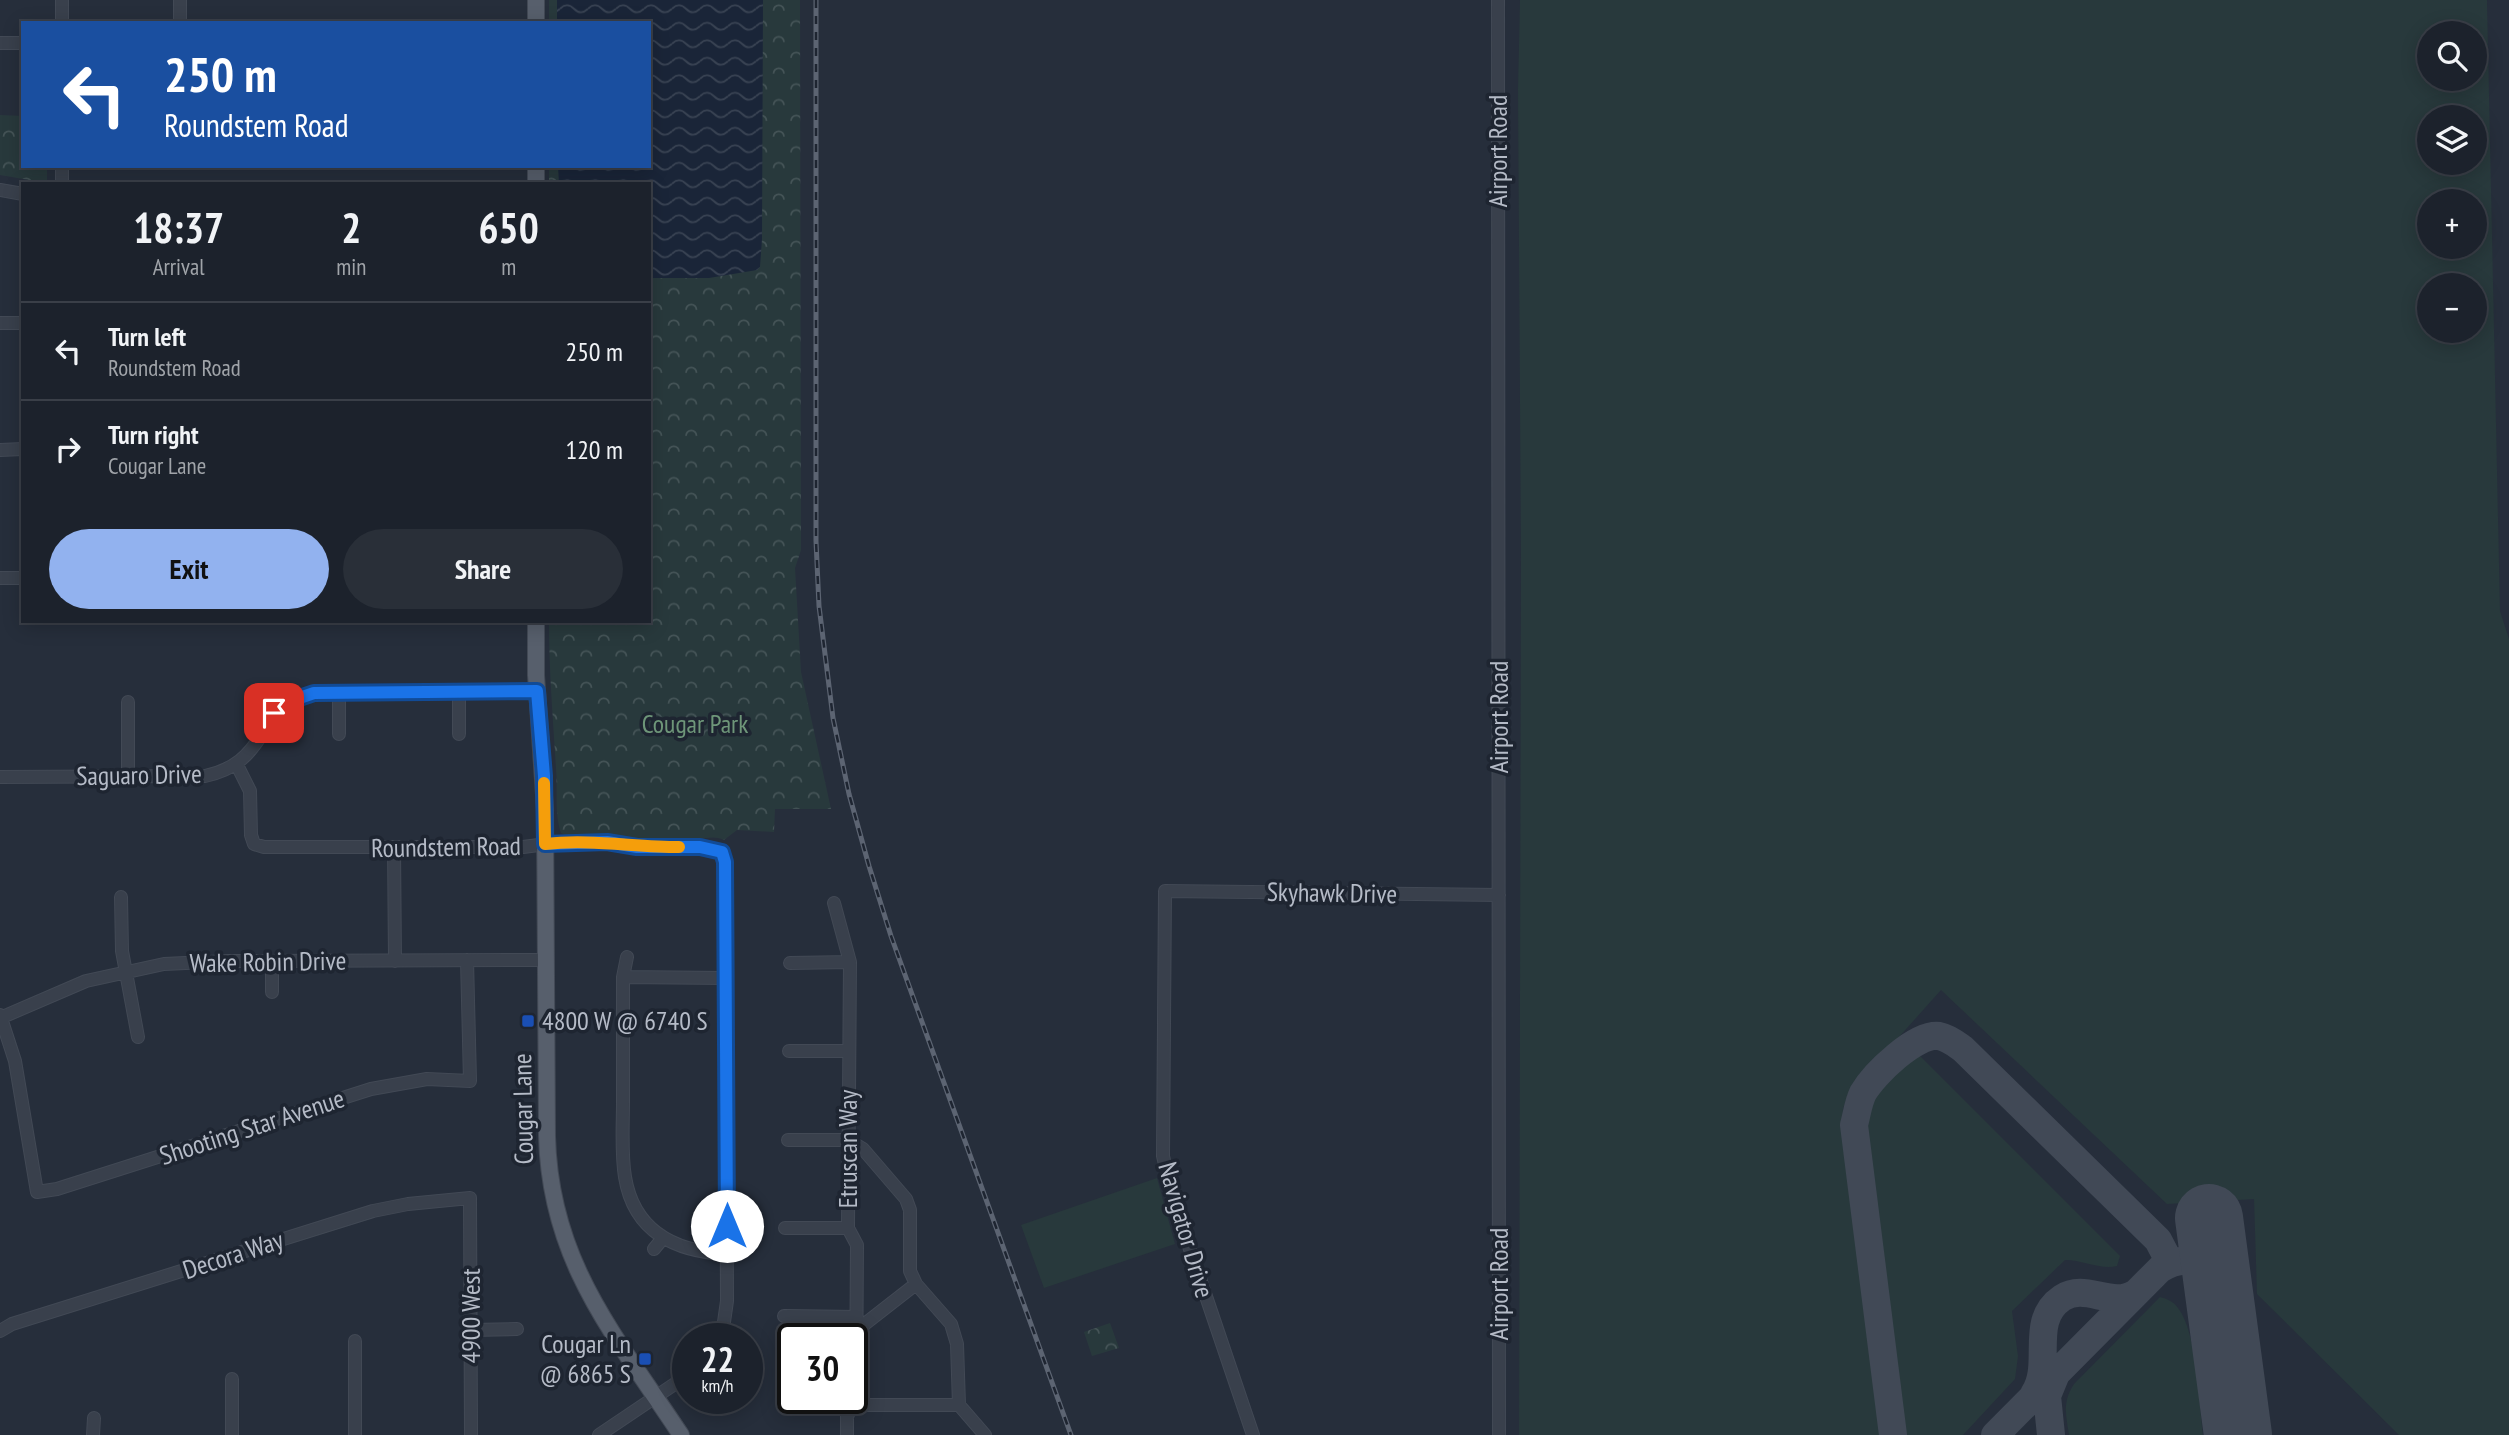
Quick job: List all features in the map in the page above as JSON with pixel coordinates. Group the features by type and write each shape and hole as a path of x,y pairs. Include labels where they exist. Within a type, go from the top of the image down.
{"main road":[{"path":"536,0 536,21"},
{"name":"Cougar Lane","path":"536,623 537,691 544,776 547,1152 550,1185 569,1253 583,1285 681,1435"}],"street":[{"path":"62,0 62,21"},
{"path":"180,0 180,21"},
{"name":"Airport Road","path":"1498,0 1499,1435"},
{"path":"0,43 21,43"},
{"path":"0,190 21,194"},
{"path":"0,323 21,323"},
{"path":"0,450 21,449"},
{"path":"0,578 21,578"},
{"path":"459,691 459,733"},
{"name":"Saguaro Drive","path":"0,777 205,776 222,772 237,765 257,742 274,713 288,702 314,693 537,691"},
{"path":"339,692 339,734"},
{"path":"128,702 128,777"},
{"name":"Roundstem Road","path":"237,765 250,791 251,835 254,844 276,848 523,847 607,842 637,847 700,847 720,850 725,862 726,978"},
{"path":"394,847 395,961"},
{"name":"Skyhawk Drive","path":"1165,891 1499,894"},
{"name":"Navigator Drive","path":"1165,891 1163,1156 1173,1199 1253,1435"},
{"path":"121,897 122,951 138,1037"},
{"name":"Etruscan Way","path":"834,903 850,962 848,1228 857,1245 857,1323"},
{"path":"627,957 623,977 625,1180 636,1208 663,1238 690,1250 727,1254"},
{"name":"Shooting Star Avenue","path":"0,1017 15,1061 37,1192 57,1189 371,1089 427,1079 470,1080 467,960"},
{"name":"Wake Robin Drive","path":"0,1017 67,988 125,972 184,962 546,960"},
{"path":"272,961 272,992"},
{"path":"790,963 850,962"},
{"path":"623,977 726,978 727,1254 726,1311 723,1323"},
{"path":"789,1051 848,1051"},
{"path":"788,1140 848,1140 863,1149 908,1203 910,1271 916,1284 951,1324 955,1333 959,1405 985,1435"},
{"name":"4900 West","path":"470,1198 471,1435"},
{"name":"Decora Way","path":"0,1331 12,1324 351,1217 408,1204 470,1198"},
{"path":"785,1228 848,1228"},
{"path":"654,1249 663,1238"},
{"path":"784,1316 857,1323 916,1284"},
{"path":"471,1330 517,1329"},
{"path":"355,1341 355,1435"},
{"path":"232,1379 232,1435"},
{"path":"599,1435 672,1386"},
{"path":"868,1405 959,1405"},
{"name":"Etruscan Way","path":"847,1435 848,1414"},
{"path":"93,1435 94,1418"}],"green space":[{"name":"Cougar Park","path":"549,0 800,0 801,550 795,568 801,672 831,809 775,809 774,832 737,830 724,840 710,838 686,841 569,837 561,833 557,809 549,623 651,623 651,182 549,182 549,168 651,168 651,21 549,21"},
{"path":"1520,0 2487,0 2500,611 2509,639 2509,1435 2399,1435 2257,1294 2254,1199 2167,1204 1941,990 1848,1094 1843,1109 1842,1127 1881,1435 1519,1435 1521,559 1518,89"},
{"path":"0,115 21,116 21,168 47,168 47,182 0,175"},
{"path":"1917,1053 2120,1256 2117,1266 2111,1267 2065,1260 2012,1311 2018,1356 2015,1379 1963,1435 1905,1435 1865,1122 1877,1093"},
{"path":"1157,1178 1175,1244 1044,1288 1021,1225"},
{"path":"2160,1297 2176,1306 2189,1333 2196,1368 2203,1435 2069,1435 2066,1403 2074,1384"},
{"path":"1110,1323 1119,1348 1092,1356 1084,1332"}],"water":[{"path":"557,0 763,0 762,239 760,267 757,270 709,278 651,278 651,182 559,182 558,168 651,168 651,21 557,21"}],"taxiway":[{"path":"1893,1435 1854,1125 1861,1097 1868,1085 1896,1056 1919,1041 1939,1036 1963,1049 2158,1240 2170,1263"},
{"path":"1995,1435 2160,1269 2179,1261 2195,1262 2208,1272 2219,1289"},
{"path":"2034,1394 2042,1370 2043,1331 2052,1307 2071,1294 2117,1298 2136,1293"},
{"path":"2051,1435 2047,1396 2056,1374"}],"runway":[{"path":"2209,1218 2238,1435"}],"railway":[{"path":"816,0 816,541 819,606 833,718 849,794 891,936 1071,1435"}],"slow traffic":[{"path":"544,783 545,844 607,842 637,847 679,847"}],"place":[{"name":"4800 W @ 6740 S","path":"528,1021"},
{"name":"Cougar Ln @ 6865 S","path":"645,1359"}],"route":[{"path":"274,713 300,696 314,693 537,691 544,776 545,844 607,842 637,847 700,847 722,852 725,862 727,1226"}]}
